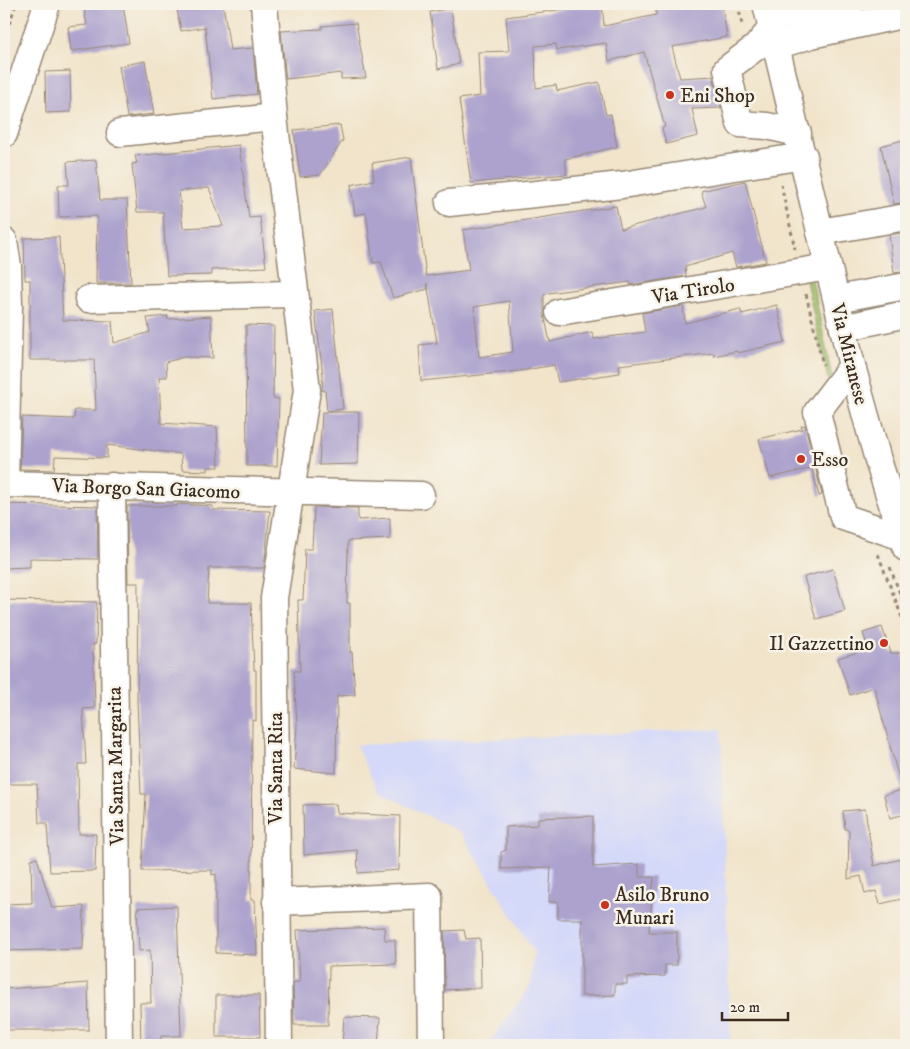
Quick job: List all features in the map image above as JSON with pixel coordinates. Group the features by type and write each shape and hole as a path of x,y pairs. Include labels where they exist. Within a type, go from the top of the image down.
{"street":[{"path":"4,134 47,4"},
{"path":"264,4 274,116 307,390 289,492"},
{"path":"801,145 767,126 740,124 727,69 756,47 771,24 851,4"},
{"path":"771,24 811,34 906,14"},
{"name":"Via Miranese","path":"771,24 852,366 878,460 899,550"},
{"path":"120,133 274,116"},
{"path":"449,203 622,185 801,145"},
{"path":"820,232 906,217"},
{"path":"4,241 8,266 9,306 4,484"},
{"name":"Via Tirolo","path":"559,312 828,267"},
{"path":"836,299 906,286"},
{"path":"88,299 294,294"},
{"path":"843,328 906,314"},
{"path":"852,366 817,412 843,517 899,550"},
{"name":"Via Borgo San Giacomo","path":"4,484 421,495"},
{"name":"Via Santa Margarita","path":"112,486 119,1045"},
{"name":"Via Santa Rita","path":"279,1045 274,598 289,492"},
{"path":"276,902 429,896 431,1045"}],"path":[{"path":"4,39 16,4"},
{"path":"899,550 906,610"}],"shaded area":[{"path":"721,729 731,1045 488,1045 530,986 534,952 461,833 378,791 356,745"}],"green space":[{"path":"811,275 832,378 828,379 805,276"}],"building":[{"path":"83,4 123,4 129,43 71,51 68,27 87,25"},
{"path":"176,4 223,4 230,50 253,48 257,94 213,99 205,27 181,31"},
{"path":"602,4 604,26 656,15 656,9 696,4 722,4 727,37 672,47 680,78 713,76 721,108 692,109 698,136 666,144 662,128 665,127 644,52 609,61 606,43 557,50 556,44 535,46 536,88 556,85 557,91 599,82 606,115 611,114 617,147 565,159 567,174 471,183 459,99 480,96 478,52 509,51 506,17"},
{"path":"451,8 459,64 438,69 430,12"},
{"path":"356,23 366,78 341,79 341,73 286,79 281,31 322,29 322,26"},
{"path":"145,61 154,114 127,117 119,66"},
{"path":"70,71 71,112 46,113 45,72"},
{"path":"340,125 343,140 320,175 300,177 294,130"},
{"path":"906,139 906,202 894,204 881,146"},
{"path":"239,145 249,218 260,217 266,267 211,270 212,275 167,276 163,212 137,212 132,164 137,163 135,156","holes":["209,188 223,226 183,228 179,191"]},
{"path":"411,157 426,276 469,270 463,230 616,206 621,229 706,207 701,191 745,181 766,262 736,267 732,253 685,267 686,276 631,285 630,282 548,293 544,295 544,314 550,342 592,332 594,339 645,332 642,313 683,306 685,323 740,309 742,314 777,305 785,342 738,353 737,351 714,356 714,353 619,365 620,373 558,382 554,365 520,371 421,381 419,345 437,343 428,289 393,298 381,262 373,263 366,213 355,215 351,185 374,180 372,163","holes":["509,301 513,352 479,357 474,307"]},
{"path":"96,160 100,200 127,200 131,283 96,283 97,216 59,217 58,185 69,185 67,162"},
{"path":"906,232 906,271 894,273 889,235"},
{"path":"59,237 63,320 112,321 114,343 150,332 147,318 168,316 167,319 211,316 213,358 184,357 166,362 167,377 159,377 161,423 217,427 219,467 208,467 208,471 182,470 181,454 107,445 107,458 55,456 54,470 20,469 22,417 74,419 75,410 96,410 94,360 30,360 30,280 25,280 24,238"},
{"path":"333,309 343,409 327,411 325,390 322,391 323,376 315,311"},
{"path":"246,325 274,326 273,398 279,399 277,466 247,466"},
{"path":"322,412 359,412 358,464 319,465"},
{"path":"805,425 822,495 819,496 812,468 770,478 759,439 802,429 801,426"},
{"path":"4,504 97,506 98,559 30,558 30,567 4,568"},
{"path":"177,504 213,506 213,510 270,511 264,568 209,568 207,603 251,603 254,670 256,670 256,721 252,720 251,900 255,900 257,955 216,953 216,874 212,875 212,870 142,871 146,794 141,794 137,701 138,583 128,583 127,506 177,506"},
{"path":"314,507 358,508 358,520 390,518 390,539 348,541 347,603 350,603 350,652 352,652 355,695 337,696 336,773 294,769 297,725 294,671 300,671 298,600 303,600 305,549 312,549"},
{"path":"833,569 845,611 816,619 804,577"},
{"path":"4,600 97,602 96,644 93,644 95,708 83,709 86,764 78,764 79,834 96,834 95,871 50,872 47,823 39,823 37,784 4,784"},
{"path":"882,627 891,653 903,653 906,663 906,814 890,818 884,795 902,790 874,687 850,695 838,658 858,652 856,646 866,642 863,633"},
{"path":"336,804 337,813 400,816 399,870 358,873 357,850 304,855 303,805"},
{"path":"865,809 874,866 901,859 906,898 880,904 876,891 865,894 861,876 848,879 849,830 845,829 843,811"},
{"name":"Asilo Bruno Munari","path":"593,816 593,867 639,864 639,877 654,877 649,932 677,932 677,965 665,965 665,976 627,977 627,984 615,984 615,995 582,996 582,919 558,919 558,902 549,902 551,867 501,869 501,852 506,850 506,827 538,825 538,818"},
{"path":"37,858 52,908 84,906 83,949 4,951 4,904 32,903 31,859"},
{"path":"177,906 181,1036 161,1036 160,1045 141,1045 140,1003 151,1003 150,950 139,951 137,908"},
{"path":"384,927 385,940 395,940 396,964 329,966 328,1025 294,1025 293,982 300,982 297,930"},
{"path":"464,930 466,939 480,938 481,988 445,990 444,931"},
{"path":"88,983 89,1030 4,1030 4,989"},
{"path":"216,995 259,995 260,1037 216,1037"},
{"path":"344,1017 380,1018 378,1045 342,1045"}],"place":[{"name":"Eni Shop","path":"670,95"},
{"name":"Esso","path":"801,459"},
{"name":"Il Gazzettino","path":"884,643"},
{"name":"Asilo Bruno Munari","path":"605,905"}]}
